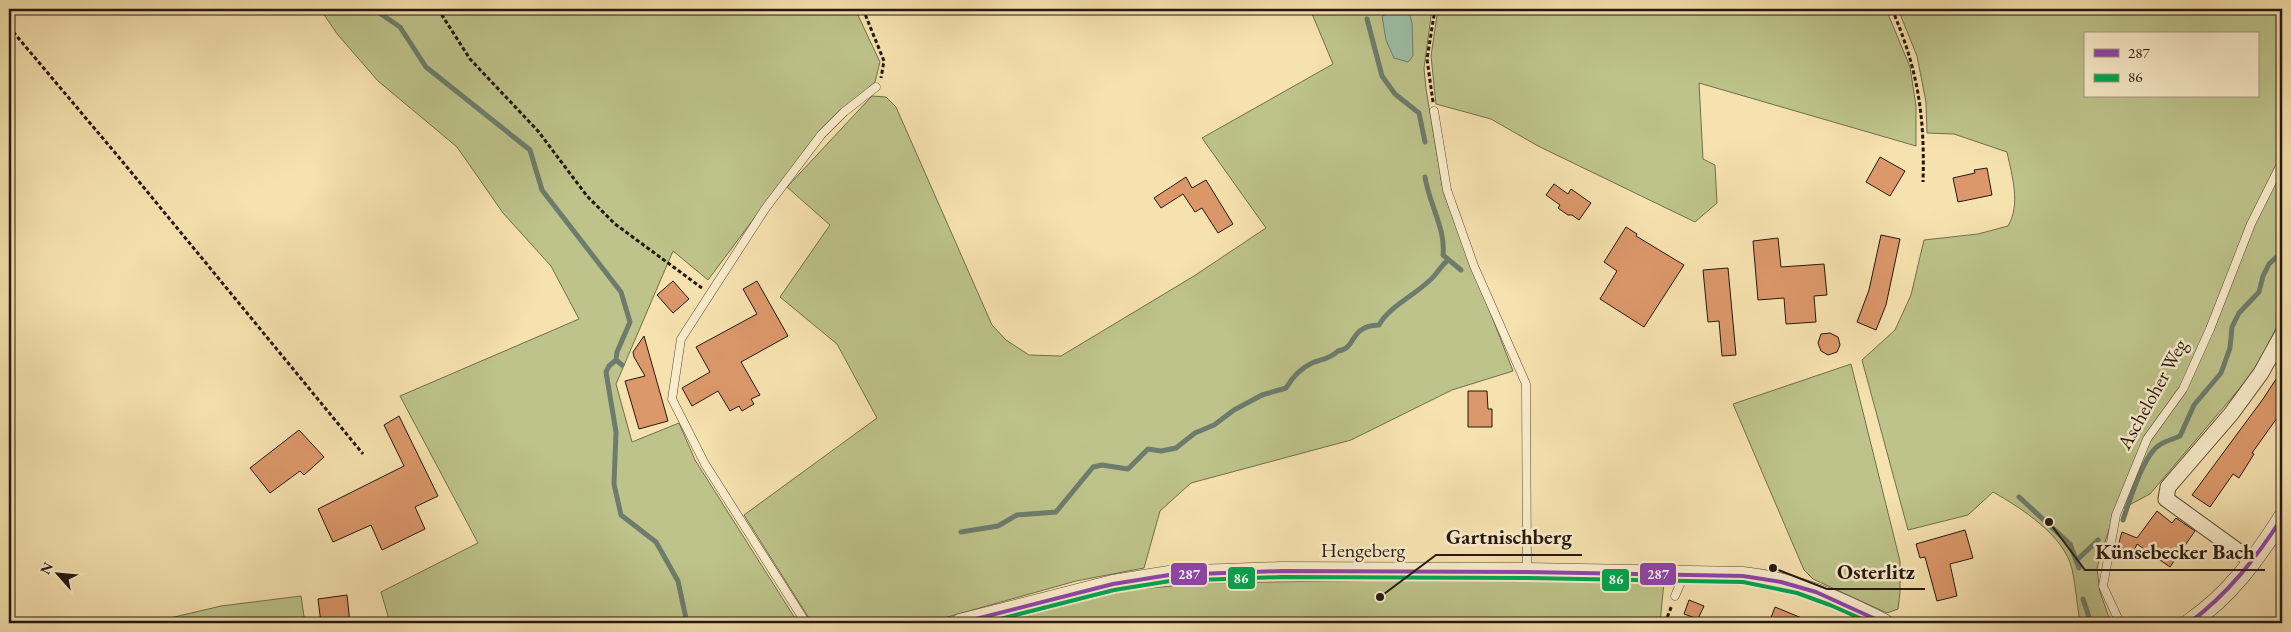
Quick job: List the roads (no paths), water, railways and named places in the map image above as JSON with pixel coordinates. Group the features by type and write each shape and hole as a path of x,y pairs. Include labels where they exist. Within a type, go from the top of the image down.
{"street":[{"path":"2254,562 2166,499 2168,487 2231,414 2262,373 2282,335"},
{"path":"2189,623 2203,614 2234,585 2254,562 2282,518"},
{"name":"Hengeberg","path":"960,623 1113,584 1169,575 1244,572 1527,572 1743,576 1780,581 1812,590 1884,623"}],"lane":[{"path":"806,623 705,464 672,399 681,339 765,209 822,135 844,112 876,87"},
{"path":"1434,111 1447,190 1474,266 1526,384 1527,572"},
{"name":"Ascheloher Weg","path":"2120,623 2103,586 2116,515 2148,439 2183,389 2210,329 2251,224 2282,162"},
{"path":"1675,596 1685,574"}],"waterway":[{"path":"378,9 381,14 400,27 426,67 530,150 542,190 621,292 630,322 617,352 616,360 622,365"},
{"path":"1367,19 1382,76 1395,94 1419,113 1425,142"},
{"path":"1425,177 1440,226 1443,255 1461,270"},
{"path":"2282,218 2279,222 2282,238"},
{"path":"2123,520 2137,480 2152,452 2160,444 2180,436 2194,405 2221,373 2230,348 2232,327 2239,313 2259,292 2263,276 2269,264 2281,253 2282,248"},
{"path":"961,532 998,526 1017,515 1056,512 1093,467 1102,465 1128,469 1148,449 1161,451 1176,448 1195,433 1214,425 1234,410 1262,395 1286,388 1304,368 1344,349 1362,329 1379,325 1390,311 1429,281 1448,260"},
{"path":"616,360 609,366 606,372 616,432 614,484 621,515 656,542 678,581 687,623"},
{"path":"2019,497 2070,544 2079,568"},
{"path":"2076,561 2098,540"},
{"path":"2083,599 2091,623"}],"place":[{"name":"Künsebecker Bach","path":"2049,522"},
{"name":"Osterlitz","path":"1773,568"},
{"name":"Gartnischberg","path":"1380,597"}]}
